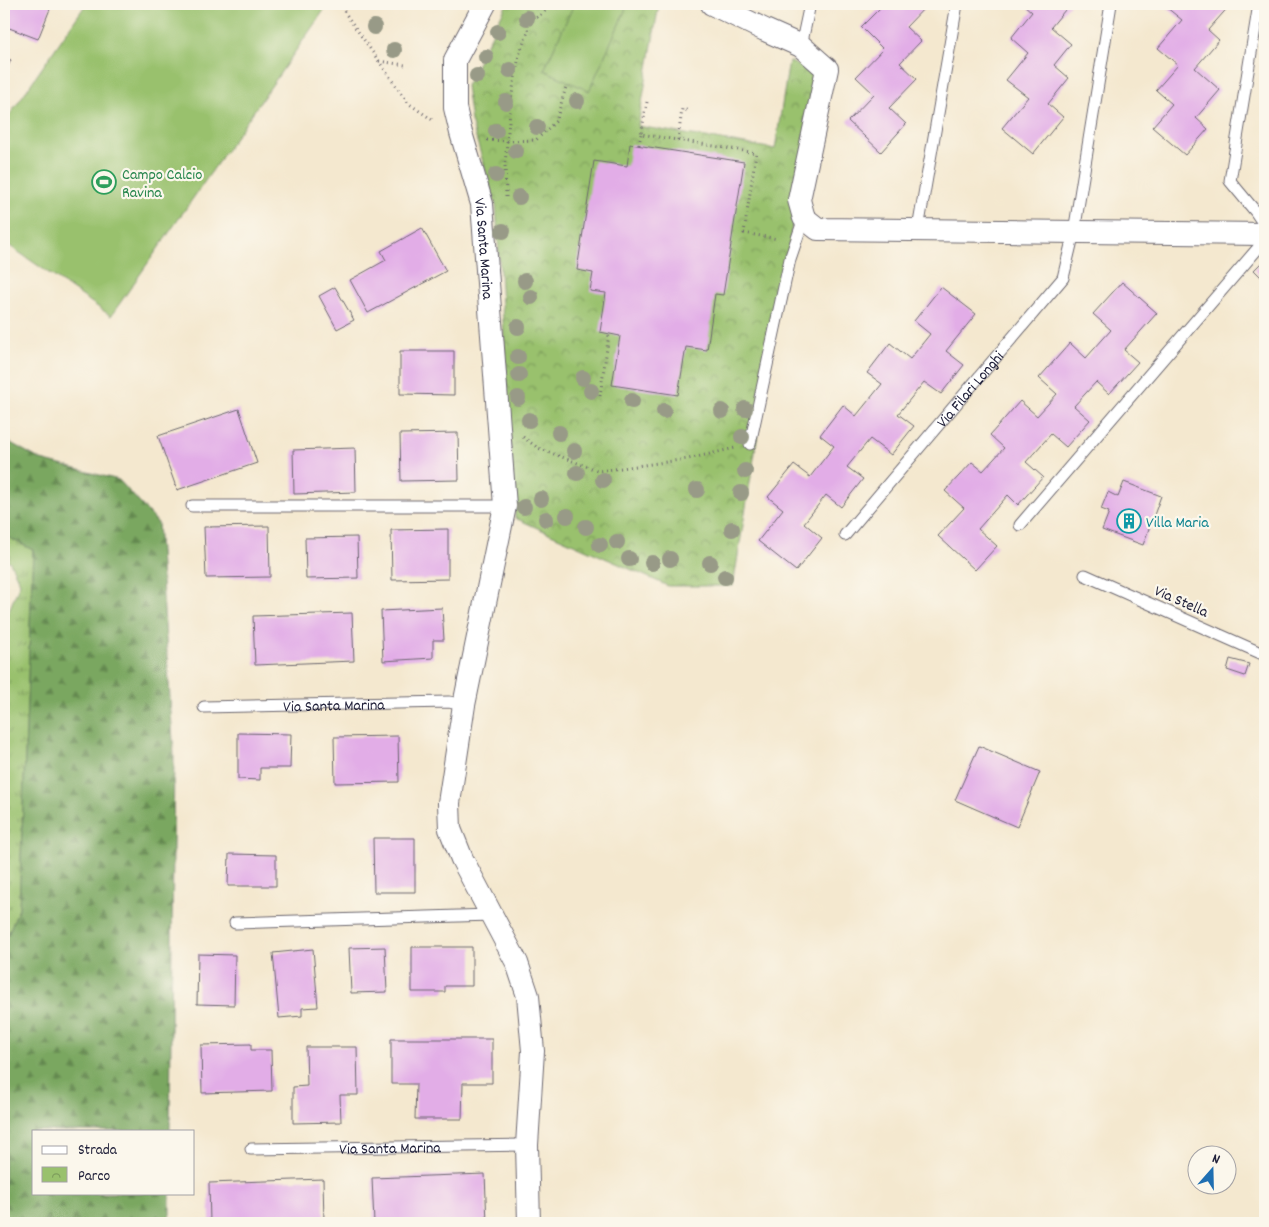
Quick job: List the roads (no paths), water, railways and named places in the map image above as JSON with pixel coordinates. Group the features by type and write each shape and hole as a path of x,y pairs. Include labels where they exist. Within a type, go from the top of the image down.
{"street":[{"name":"Via Santa Marina","path":"485,4 455,60 455,108 482,204 505,506 464,705 449,803 450,829 462,859 517,963 528,996 532,1052 527,1145 529,1223"},
{"path":"712,4 801,46 827,69 799,200 804,218 818,229 1265,234"}],"lane":[{"path":"801,46 810,4"},
{"path":"918,229 957,4"},
{"name":"Via Filari Longhi","path":"845,535 1063,278 1074,232 1111,4"},
{"path":"1259,4 1230,181 1265,226"},
{"path":"750,444 790,259 804,218"},
{"path":"1020,525 1265,240"},
{"path":"192,506 505,506"},
{"name":"Via Stella","path":"1086,575 1265,655"},
{"name":"Via Santa Marina","path":"204,706 449,702 464,705"},
{"path":"235,923 491,915"},
{"name":"Via Santa Marina","path":"251,1149 527,1145"}],"place":[{"name":"Campo Calcio Ravina","path":"104,182"},
{"name":"Villa Maria","path":"1129,521"}]}
